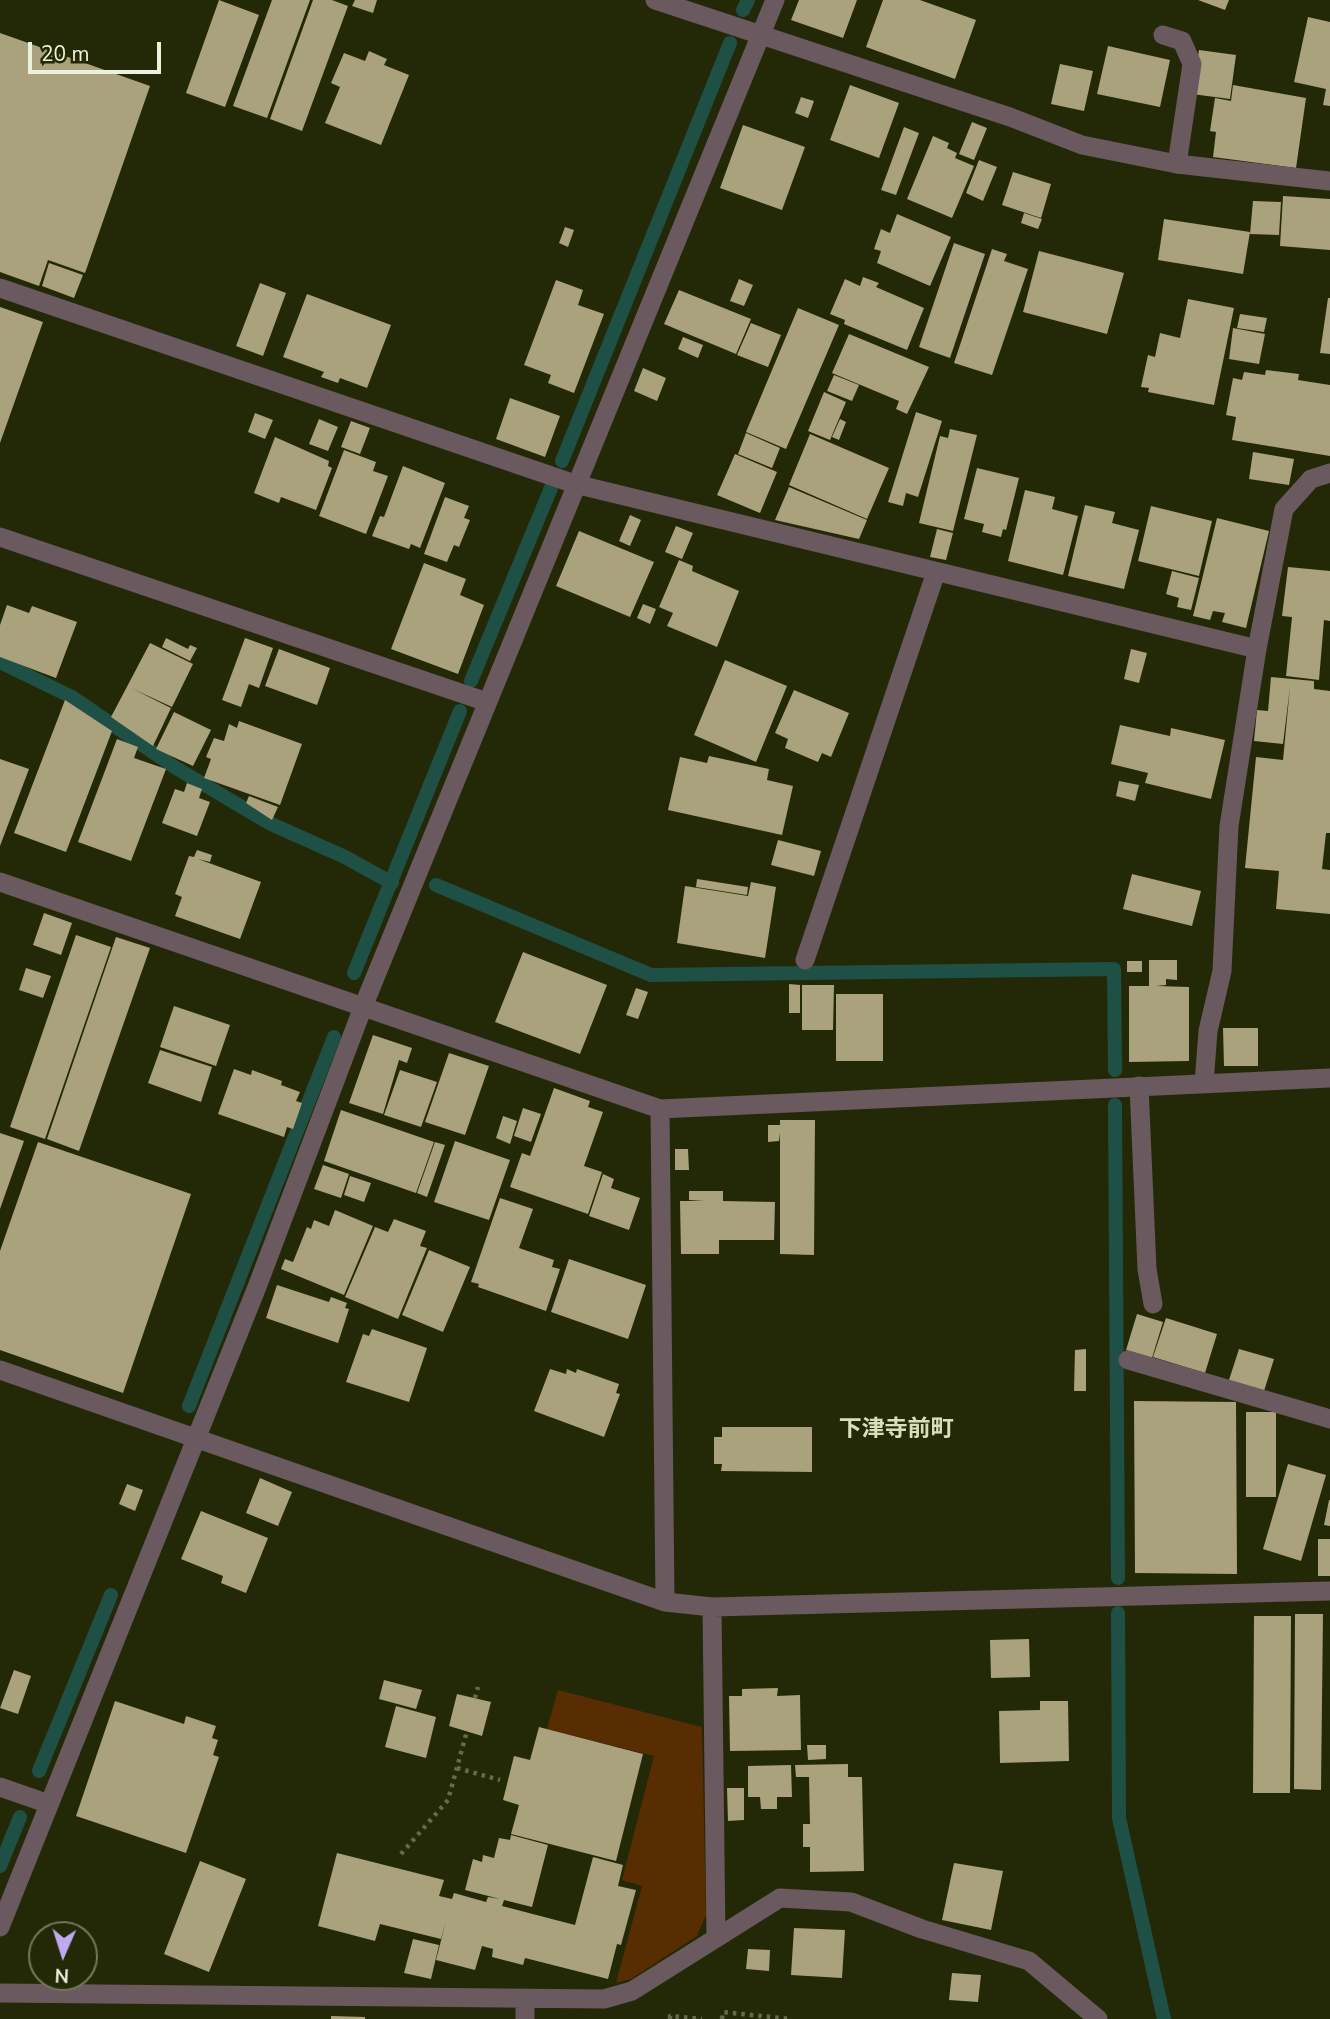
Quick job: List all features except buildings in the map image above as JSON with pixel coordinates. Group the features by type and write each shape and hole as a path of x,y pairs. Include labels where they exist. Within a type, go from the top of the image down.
{"street":[{"path":"655,0 1010,117 1082,145 1177,164 1330,181"},
{"path":"0,1927 196,1437 363,1007 758,35 775,0"},
{"path":"1163,35 1182,41 1192,64 1177,164"},
{"path":"0,288 575,484 1256,649"},
{"path":"1204,1084 1208,1031 1222,971 1229,826 1256,649 1284,509 1311,479 1330,473"},
{"path":"0,537 487,702"},
{"path":"805,960 936,572"},
{"path":"0,881 660,1109 1330,1078"},
{"path":"1139,1086 1147,1269 1153,1304"},
{"path":"660,1109 665,1602"},
{"path":"1128,1360 1330,1419"},
{"path":"0,1370 665,1602 712,1607 1330,1591"},
{"path":"712,1607 716,1938"},
{"path":"0,1787 49,1804"},
{"path":"0,1993 604,1999 632,1991 780,1898 851,1902 922,1929 1028,1961 1098,2019"},
{"path":"525,1998 525,2019"}],"path":[{"path":"475,1698 478,1687"},
{"path":"401,1854 449,1800 467,1731"},
{"path":"457,1768 500,1780"},
{"path":"722,2019 723,2012 790,2019"},
{"path":"670,2019 670,2015 702,2019"}],"shaded area":[{"path":"558,1690 702,1727 706,1915 697,1936 631,1979 616,1983 642,1886 622,1880 654,1756 547,1729"}],"waterway":[{"path":"743,10 748,0"},
{"path":"562,461 730,43"},
{"path":"471,681 551,488"},
{"path":"0,662 72,697 176,768 269,823 345,857 392,883"},
{"path":"354,973 460,711"},
{"path":"436,885 651,975 1114,969 1115,1070"},
{"path":"189,1406 334,1037"},
{"path":"1115,1105 1118,1578"},
{"path":"39,1771 111,1595"},
{"path":"1118,1613 1119,1818 1164,2019"},
{"path":"0,1866 20,1817"}],"district":[{"name":"下津寺前町","path":"896,1430"}]}
